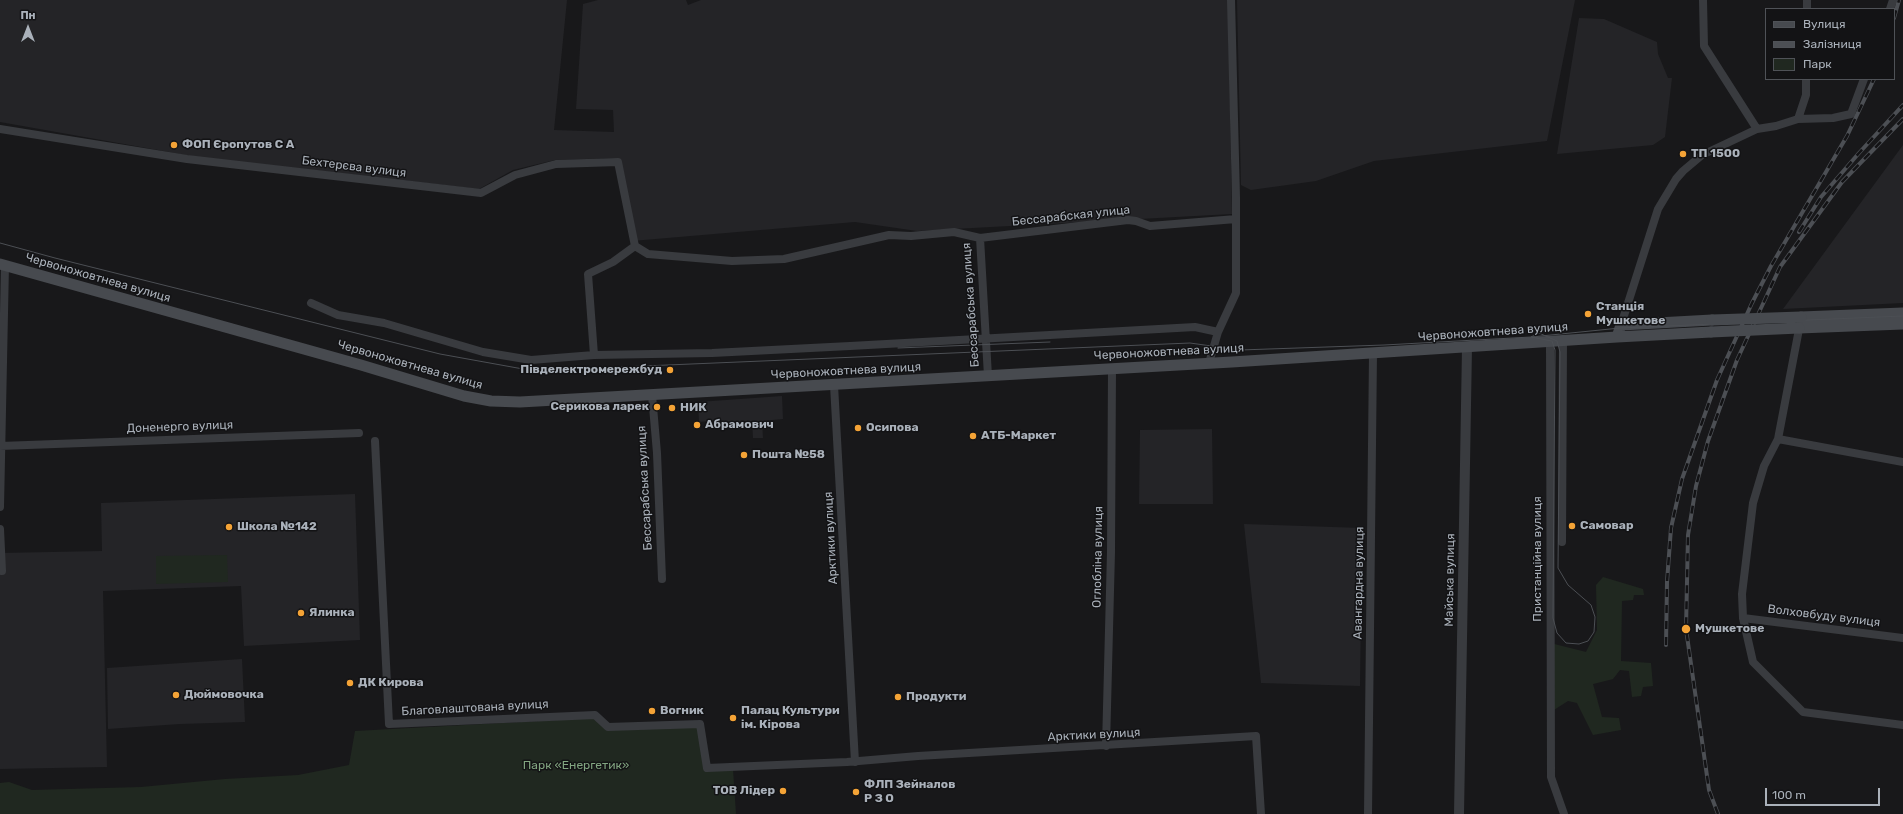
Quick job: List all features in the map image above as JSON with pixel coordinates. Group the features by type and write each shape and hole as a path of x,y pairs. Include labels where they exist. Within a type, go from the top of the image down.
{"main road":[{"name":"Червоножовтнева вулиця","path":"3,264 361,365 464,396 491,401 520,402 1372,353 1711,332 1800,323"},
{"path":"1800,323 1903,312"},
{"path":"1617,337 1621,325 1712,320 1903,324"}],"street":[{"path":"1209,363 1218,332 1236,294 1236,219 1231,0"},
{"path":"1703,0 1704,46 1757,129"},
{"path":"1798,119 1806,95 1806,80"},
{"path":"1621,325 1658,208 1683,170 1702,155 1757,129 1776,126 1798,119 1833,118 1851,114 1864,80"},
{"name":"Бехтерєва вулиця","path":"0,129 187,159 481,193 515,175 556,164 618,162 635,246"},
{"name":"Бессарабская улица","path":"980,238 1128,220 1150,226 1236,219"},
{"name":"Бессарабська вулиця","path":"635,246 648,254 732,261 784,259 889,235 912,236 954,232 980,238 988,376"},
{"path":"594,355 588,274 613,262 635,246"},
{"path":"0,507 3,264"},
{"path":"312,303 338,315 384,323 483,352 531,360 594,355 719,352 1195,327 1218,332"},
{"path":"1800,323 1778,439 1764,466 1753,503 1742,594 1743,618 1753,662 1803,712 1903,725"},
{"name":"Пристанційна вулиця","path":"1562,542 1563,340"},
{"name":"Пристанційна вулиця","path":"1550,341 1551,777 1564,814"},
{"name":"Майська вулиця","path":"1459,814 1467,347"},
{"name":"Авангардна вулиця","path":"1368,814 1372,353"},
{"name":"Оглобліна вулиця","path":"1106,746 1111,560 1112,369"},
{"name":"Арктики вулиця","path":"834,385 855,762"},
{"name":"Бессарабська вулиця","path":"652,395 657,453 662,579"},
{"name":"Доненерго вулиця","path":"1,446 359,433"},
{"path":"1778,439 1903,462"},
{"name":"Благовлаштована вулиця","path":"375,441 389,724 595,715 608,727 700,724 707,768"},
{"path":"0,529 2,571"},
{"name":"Волховбуду вулиця","path":"1743,618 1903,638"},
{"name":"Арктики вулиця","path":"707,768 855,762 918,756 1256,736 1261,814"}],"shaded area":[{"path":"0,0 567,0 554,130 614,132 613,110 576,109 583,4 598,0 686,0 688,5 701,0 1228,0 1232,214 917,231 855,222 632,241 615,158 555,160 513,170 479,189 197,157 0,122"},
{"path":"1237,0 1575,0 1547,141 1374,161 1316,181 1251,190 1241,185"},
{"path":"1579,18 1604,19 1657,42 1658,54 1668,78 1672,78 1665,137 1653,145 1557,154"},
{"path":"1903,145 1903,303 1783,309"},
{"path":"782,396 783,419 762,421 763,438 753,438 752,421 736,423 736,427 722,428 721,420 699,422 698,402"},
{"path":"1212,429 1213,504 1139,504 1140,430"},
{"path":"355,494 360,640 244,646 241,586 103,591 107,767 0,769 0,553 102,551 101,503"},
{"path":"1244,524 1362,528 1360,686 1261,683"},
{"name":"Дюймовочка","path":"242,659 245,722 180,724 108,729 107,668"}],"green space":[{"path":"227,555 228,582 156,584 156,556"},
{"path":"1603,577 1643,589 1644,595 1634,595 1633,600 1622,601 1621,661 1651,663 1653,686 1643,687 1641,696 1632,697 1629,671 1620,670 1613,679 1593,684 1602,717 1619,718 1621,730 1593,735 1577,703 1568,701 1554,710 1554,644 1586,652 1597,630 1596,585"},
{"name":"Парк «Енергетик»","path":"594,718 606,729 698,727 705,770 733,769 736,814 0,814 0,783 9,782 32,790 141,787 225,779 298,775 349,765 355,731"}],"tram line":[{"path":"0,243 440,354 523,369 596,368 1190,343 1240,350 1384,345 1531,337 1620,328 1903,316"},
{"path":"1539,333 1557,341 1560,352 1558,568 1568,585 1591,605 1595,617 1594,632 1588,641 1579,644 1566,643 1557,633 1553,618 1555,350 1552,341 1531,337 1539,333"},
{"path":"898,348 1050,342"}],"railway":[{"path":"1895,14 1899,0"},
{"path":"1666,645 1667,582 1671,528 1682,479 1717,380 1752,303 1771,266 1847,136 1874,80"},
{"path":"1799,232 1821,197 1903,105"},
{"path":"1718,814 1709,790 1686,629 1688,535 1696,486 1708,441 1737,360 1780,267 1842,182 1903,119"}],"place":[{"name":"ФОП Єропутов С А","path":"174,145"},
{"name":"ТП 1500","path":"1683,154"},
{"name":"Станція Мушкетове","path":"1588,314"},
{"name":"Півделектромережбуд","path":"670,370"},
{"name":"Серикова ларек","path":"657,407"},
{"name":"НИК","path":"672,408"},
{"name":"Абрамович","path":"697,425"},
{"name":"Осипова","path":"858,428"},
{"name":"АТБ-Маркет","path":"973,436"},
{"name":"Пошта №58","path":"744,455"},
{"name":"Самовар","path":"1572,526"},
{"name":"Школа №142","path":"229,527"},
{"name":"Ялинка","path":"301,613"},
{"name":"Мушкетове","path":"1686,629"},
{"name":"ДК Кирова","path":"350,683"},
{"name":"Дюймовочка","path":"176,695"},
{"name":"Продукти","path":"898,697"},
{"name":"Вогник","path":"652,711"},
{"name":"Палац Культури ім. Кірова","path":"733,718"},
{"name":"ТОВ Лідер","path":"783,791"},
{"name":"ФЛП Зейналов Р З О","path":"856,792"}]}
